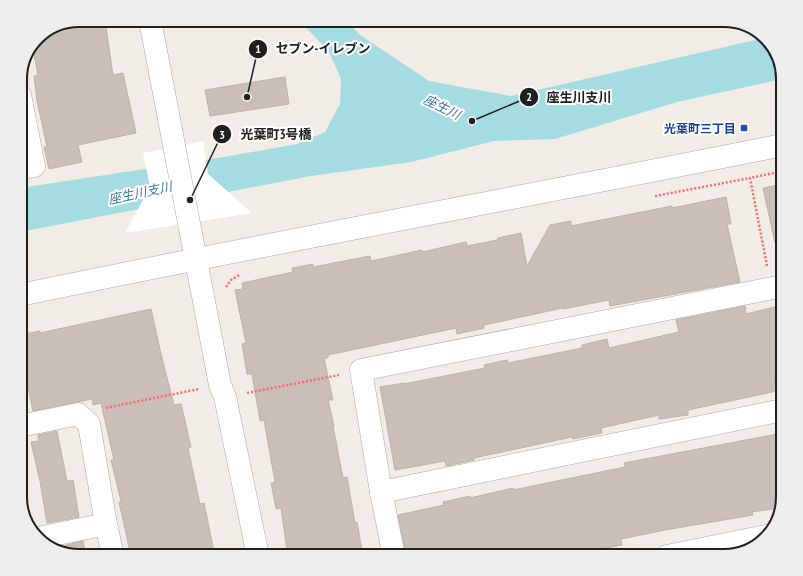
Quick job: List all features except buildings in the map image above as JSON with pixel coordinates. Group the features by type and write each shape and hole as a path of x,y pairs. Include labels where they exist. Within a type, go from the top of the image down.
{"street":[{"path":"151,27 222,391 257,549"},
{"path":"27,130 34,166 27,167"},
{"path":"27,294 196,259 776,146"},
{"path":"393,549 381,492 361,370 776,287"},
{"path":"381,492 776,411"},
{"path":"27,425 78,414 89,424 111,549"},
{"path":"45,536 106,524"},
{"path":"702,549 756,538"}],"path":[{"path":"649,197 776,172"},
{"path":"750,178 776,283"},
{"path":"225,291 226,286 231,280 240,274 244,274"},
{"path":"78,414 361,370"}],"water":[{"name":"座生川","path":"306,27 353,27 360,35 429,81 511,96 758,39 771,56 775,69 776,81 677,102 555,139 494,141 411,162 311,176 27,231 27,187 224,157 297,144 325,132 340,104 341,79 329,52"}],"pier":[{"path":"203,141 208,174 252,213 125,233 150,187 143,153"}],"place":[{"name":"セブン-イレブン","path":"247,97"},
{"name":"座生川支川","path":"472,121"},
{"name":"光葉町三丁目","path":"744,128"},
{"name":"光葉町3号橋","path":"190,200"}]}
